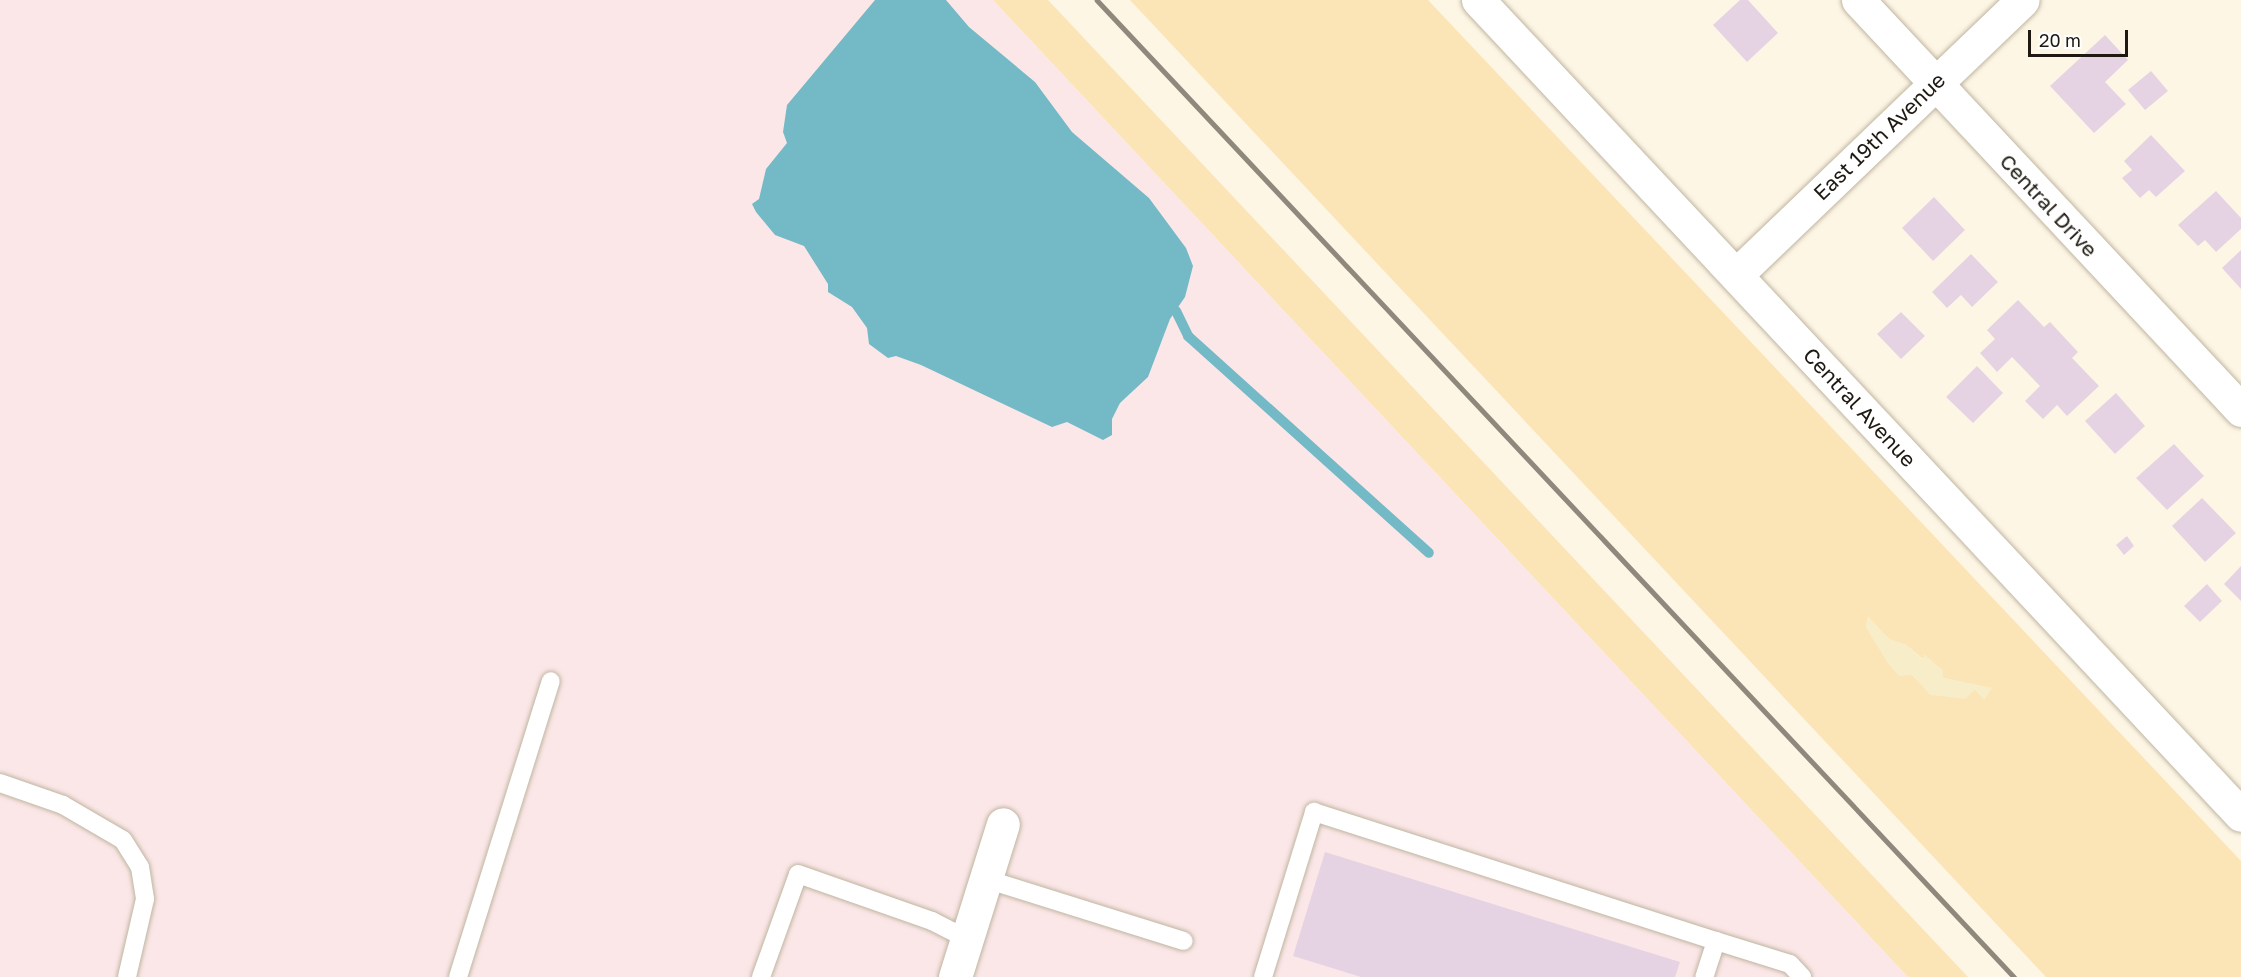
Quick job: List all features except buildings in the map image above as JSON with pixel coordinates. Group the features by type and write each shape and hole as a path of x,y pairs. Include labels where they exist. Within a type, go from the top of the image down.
{"street":[{"name":"Central Avenue","path":"1478,0 2241,815"},
{"name":"Central Drive","path":"1858,0 2241,410"},
{"name":"East 19th Avenue","path":"1736,275 2023,0"},
{"path":"955,977 1003,824"}],"lane":[{"path":"458,977 551,681"},
{"path":"0,783 63,805 123,840 140,867 145,899 127,977"},
{"path":"1263,977 1314,812 1790,964 1802,977"},
{"path":"760,977 798,874 932,921 967,939"},
{"path":"986,879 1184,941"},
{"path":"1704,977 1716,941"}],"shaded area":[{"path":"0,0 993,0 1908,977 0,977"},
{"path":"993,0 1048,0 1968,977 1908,977"},
{"path":"1130,0 1428,0 2241,861 2241,977 2046,977","holes":["1868,617 1889,639 1906,645 1923,659 1925,655 1943,678 1991,688 1931,695 1912,675 1899,675 1888,663 1866,627"]}],"sand":[{"path":"1868,616 1889,639 1906,645 1922,659 1925,655 1943,670 1943,678 1992,688 1984,700 1975,690 1965,699 1931,695 1912,675 1899,676 1888,663 1866,627"}],"water":[{"path":"875,0 946,0 969,27 1035,82 1072,132 1149,198 1186,248 1193,266 1185,297 1170,319 1148,377 1120,403 1112,419 1112,435 1103,440 1067,422 1052,427 921,365 896,356 888,358 869,344 867,328 852,307 828,292 828,284 804,246 775,235 756,212 752,204 759,199 766,169 787,143 783,132 787,105"}],"waterway":[{"path":"1176,311 1188,336 1429,553"}],"railway":[{"path":"1097,0 2014,977"}]}
